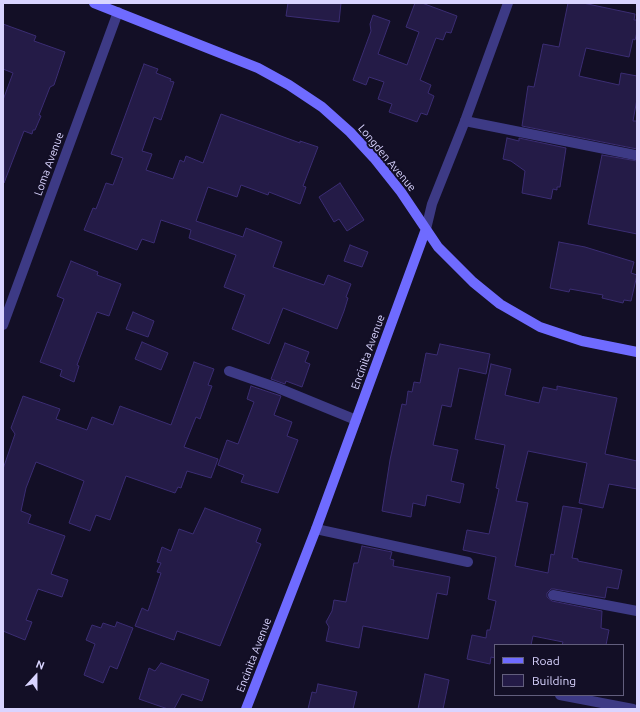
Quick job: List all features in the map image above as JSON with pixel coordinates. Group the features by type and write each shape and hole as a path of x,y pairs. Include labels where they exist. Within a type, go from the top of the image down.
{"street":[{"name":"Longden Avenue","path":"94,3 258,68 289,85 322,107 350,132 374,158 401,192 438,247 448,258 500,304 540,327 582,340 637,352"},
{"name":"Encinita Avenue","path":"246,709 316,529 426,229 432,204 466,120 508,3"},
{"name":"Loma Avenue","path":"3,325 118,12"},
{"path":"466,120 635,155"},
{"path":"229,371 278,388 356,420"},
{"path":"316,529 468,562"},
{"path":"553,595 637,611"},
{"path":"565,696 633,709"}],"building":[{"path":"288,3 341,3 339,22 286,16"},
{"path":"415,3 422,3 457,16 451,33 446,32 443,40 436,38 420,80 431,85 428,93 434,96 427,115 421,113 417,122 389,112 392,104 378,99 384,82 369,77 366,85 353,80 371,31 370,24 373,15 390,21 378,54 407,65 419,32 406,27"},
{"path":"568,3 583,3 635,14 634,20 637,20 637,32 635,40 633,39 629,57 586,48 579,76 619,85 621,73 637,76 637,99 633,121 637,121 637,149 522,126 528,86 534,87 543,44 559,47"},
{"path":"3,24 36,36 34,41 65,52 54,85 50,87 39,115 41,116 35,130 33,130 32,134 24,131 4,183 3,100 13,73 3,69"},
{"path":"144,64 158,69 156,73 171,79 170,81 174,82 161,120 154,117 142,151 152,154 146,170 173,179 180,160 184,162 186,156 203,163 221,114 300,143 300,141 318,147 303,186 306,187 300,204 269,192 268,195 241,185 237,197 208,187 196,221 243,237 246,228 282,242 273,267 324,285 328,275 351,284 346,297 348,298 344,311 337,329 283,308 269,344 232,329 245,295 224,287 236,255 189,238 191,230 161,220 154,243 142,239 137,250 84,230 93,208 96,209 106,183 113,185 123,158 111,154"},
{"path":"507,138 519,141 519,138 566,148 560,187 557,187 557,190 553,189 551,199 522,193 525,171 511,161 503,159"},
{"path":"602,155 637,161 637,234 588,224"},
{"path":"340,183 364,220 347,231 339,219 334,222 319,197"},
{"path":"559,242 585,247 634,262 631,273 637,275 631,301 624,300 623,303 602,298 603,295 570,289 569,292 550,288"},
{"path":"350,245 368,252 362,267 344,261"},
{"path":"71,261 98,272 97,275 121,284 109,316 97,312 77,365 79,366 74,382 60,376 62,370 40,362 64,299 57,296"},
{"path":"133,312 154,321 148,337 126,329"},
{"path":"142,342 168,353 161,370 135,359"},
{"path":"285,343 309,352 305,362 310,364 302,387 286,381 285,384 271,379"},
{"path":"440,344 490,354 486,374 459,368 451,407 442,405 433,445 458,450 451,481 464,484 460,503 427,495 425,506 413,503 411,517 382,511 390,460 402,404 406,405 408,391 412,392 414,382 420,383 426,353 437,355"},
{"path":"194,362 214,369 208,385 212,386 200,419 196,417 184,447 218,459 211,478 187,471 181,488 178,487 175,493 126,476 110,520 96,515 90,531 69,523 84,481 36,462 26,488 21,511 31,515 28,523 65,536 51,574 68,580 62,597 38,589 26,620 32,622 25,640 3,631 3,469 15,434 11,428 23,396 60,409 56,419 87,430 92,417 113,425 120,406 171,425"},
{"path":"491,364 511,369 505,395 539,403 543,387 557,390 557,386 617,398 605,454 637,461 637,489 609,484 603,508 579,503 587,463 528,451 516,501 528,503 515,566 548,573 551,554 554,555 563,506 582,509 572,558 578,559 578,561 622,570 618,589 607,587 605,598 554,589 551,589 547,593 547,597 552,601 602,611 601,628 609,630 606,644 562,644 563,642 533,636 531,644 494,644 494,658 491,657 490,664 467,659 472,635 486,638 487,630 490,630 496,601 488,599 496,557 463,550 467,530 489,534 499,489 496,488 505,445 475,439"},
{"path":"251,386 281,396 274,415 292,422 287,436 298,440 278,493 241,482 244,475 218,465 227,440 238,444 254,402 247,399"},
{"path":"205,508 261,529 256,542 261,544 220,646 177,631 174,640 135,626 142,608 148,611 161,573 157,572 161,563 157,562 162,547 171,551 179,529 193,534"},
{"path":"362,546 392,552 390,559 394,560 393,566 450,577 447,595 437,593 428,639 363,626 359,648 326,641 329,627 326,622 332,611 334,600 346,602 354,563 358,563"},
{"path":"117,622 133,628 117,669 110,666 103,683 84,675 95,644 86,640 92,625 101,628 103,623 115,627"},
{"path":"161,663 209,680 202,701 182,694 174,709 168,709 139,699 149,668 155,671"},
{"path":"425,674 449,680 443,709 418,709"},
{"path":"318,684 357,692 353,709 308,709 312,692 316,693"}]}
